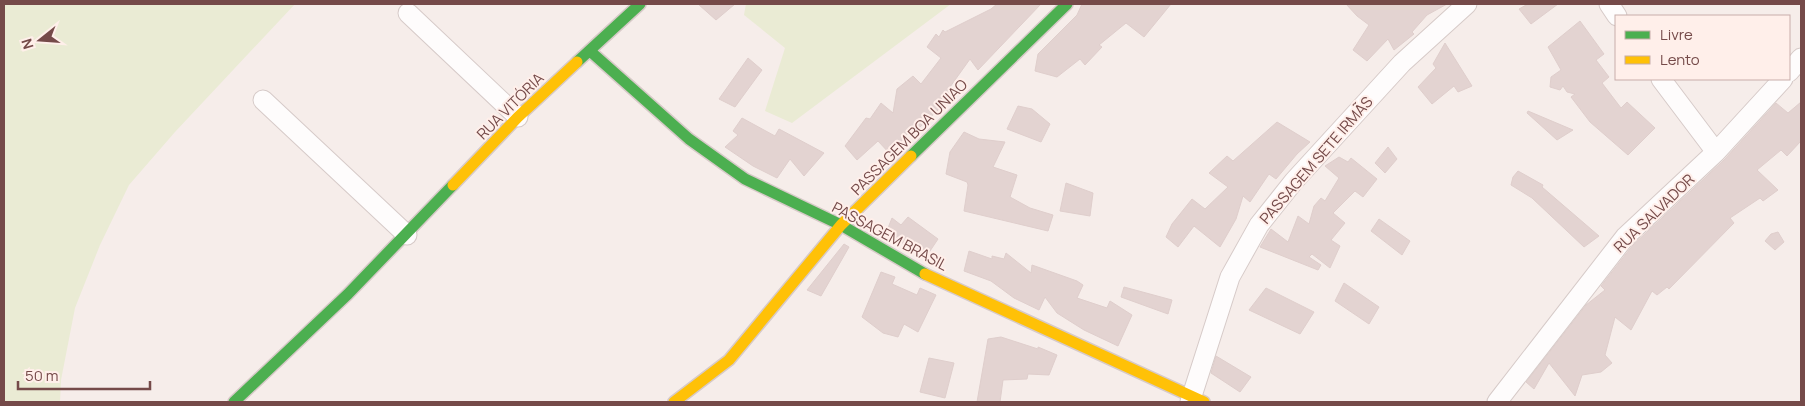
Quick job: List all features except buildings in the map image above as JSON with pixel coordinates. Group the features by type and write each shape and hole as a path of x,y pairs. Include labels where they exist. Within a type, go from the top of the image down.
{"street":[{"name":"RUA VITÓRIA","path":"234,402 407,235 518,117 640,4"},
{"name":"PASSAGEM BOA UNIAO","path":"674,402 729,360 841,225 1067,4"},
{"name":"PASSAGEM SETE IRMÃS","path":"1196,400 1230,277 1259,225 1294,181 1402,63 1467,4"},
{"path":"1609,4 1616,15"},
{"path":"408,13 518,117"},
{"name":"PASSAGEM BRASIL","path":"590,51 689,139 745,179 841,225 924,273 1196,400"},
{"path":"1790,71 1801,58"},
{"path":"1662,80 1716,152"},
{"name":"RUA SALVADOR","path":"1497,402 1625,237 1716,152 1782,80"},
{"path":"263,100 407,235"}],"green space":[{"path":"4,4 295,4 175,132 129,185 100,245 75,308 61,380 60,402 4,402"},
{"path":"746,4 951,4 792,123 765,111 785,48 744,15"}],"traffic: fast":[{"path":"577,62 640,4"},
{"path":"911,156 1067,4"},
{"path":"590,51 689,139 745,179 841,225 925,274"},
{"path":"234,402 348,294 453,185"}],"traffic: slow":[{"path":"453,185 518,117 577,62"},
{"path":"674,402 729,360 841,225 911,156"},
{"path":"925,274 1204,402"}]}
